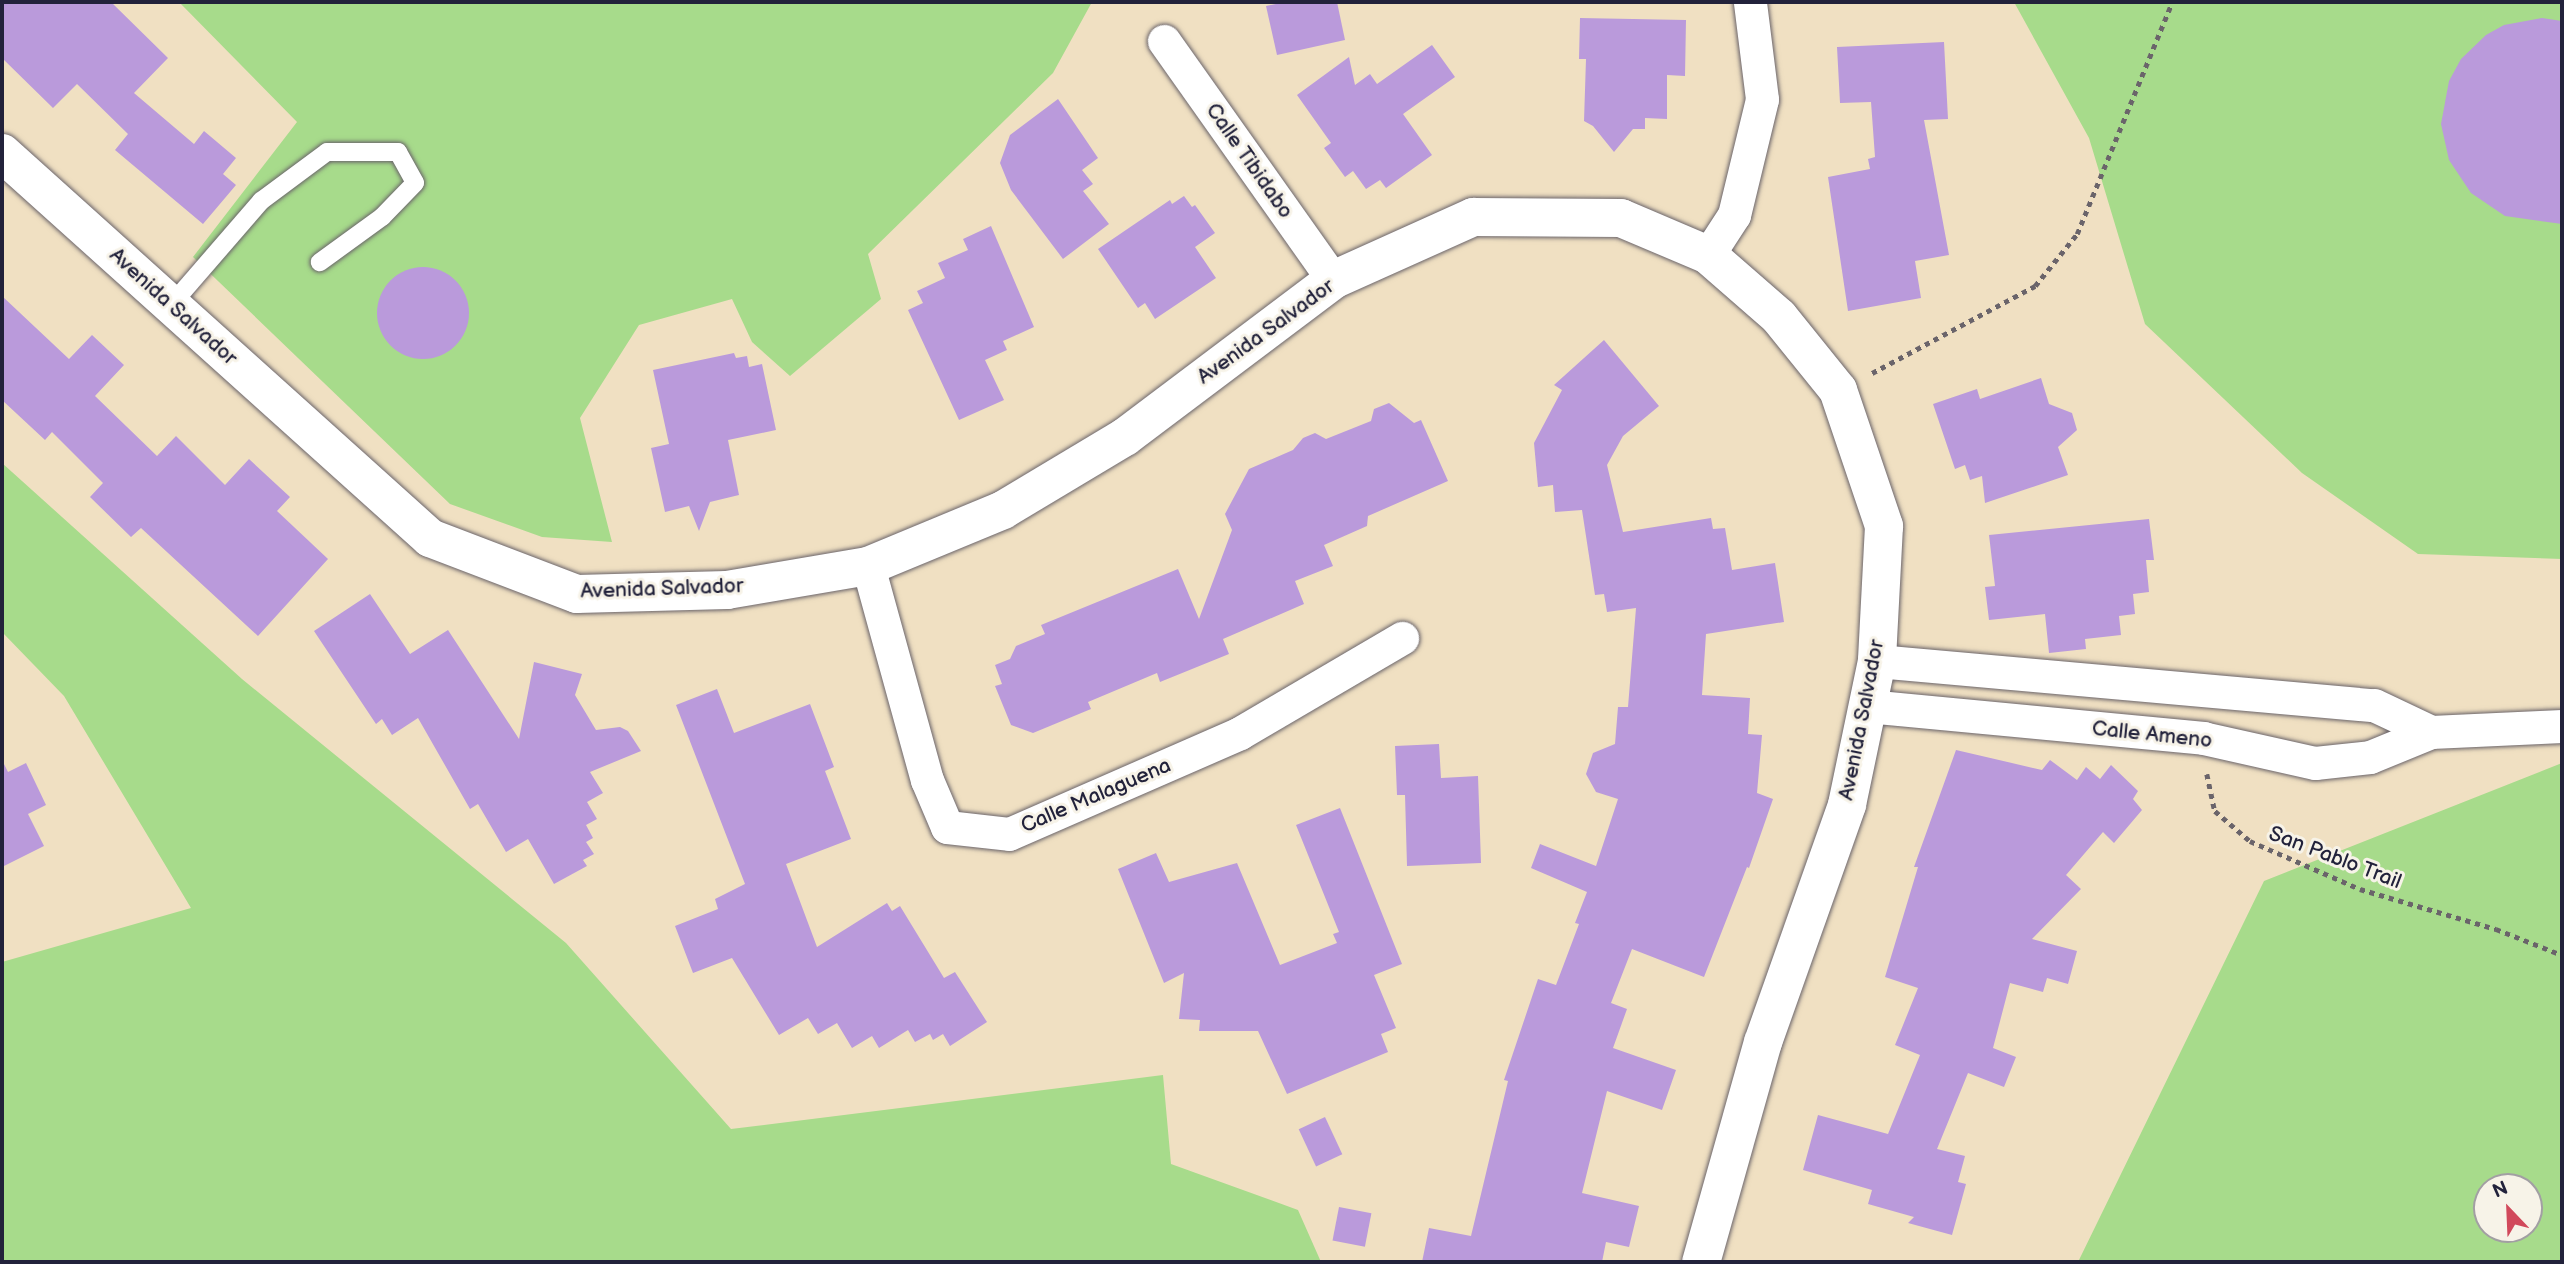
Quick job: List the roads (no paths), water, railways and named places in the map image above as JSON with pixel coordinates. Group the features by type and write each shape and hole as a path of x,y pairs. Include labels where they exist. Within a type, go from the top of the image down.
{"street":[{"path":"1708,255 1734,215 1762,99 1750,2"},
{"name":"Calle Tibidabo","path":"1164,41 1333,280"},
{"name":"Avenida Salvador","path":"2,152 430,538 577,594 727,590 868,566 1003,510 1125,437 1333,280 1473,218 1621,218 1708,255 1779,317 1838,390 1884,526 1877,661 1847,805 1763,1042 1701,1262"},
{"name":"Calle Malaguena","path":"868,566 927,780 947,827 1009,834 1240,733 1402,638"},
{"name":"Calle Ameno","path":"1877,661 2374,705 2431,732"},
{"name":"Calle Ameno","path":"1867,706 2203,738 2315,763 2370,757 2431,732 2562,726"}],"lane":[{"path":"171,305 261,201 327,152 398,152 415,183 382,217 320,262"}]}
